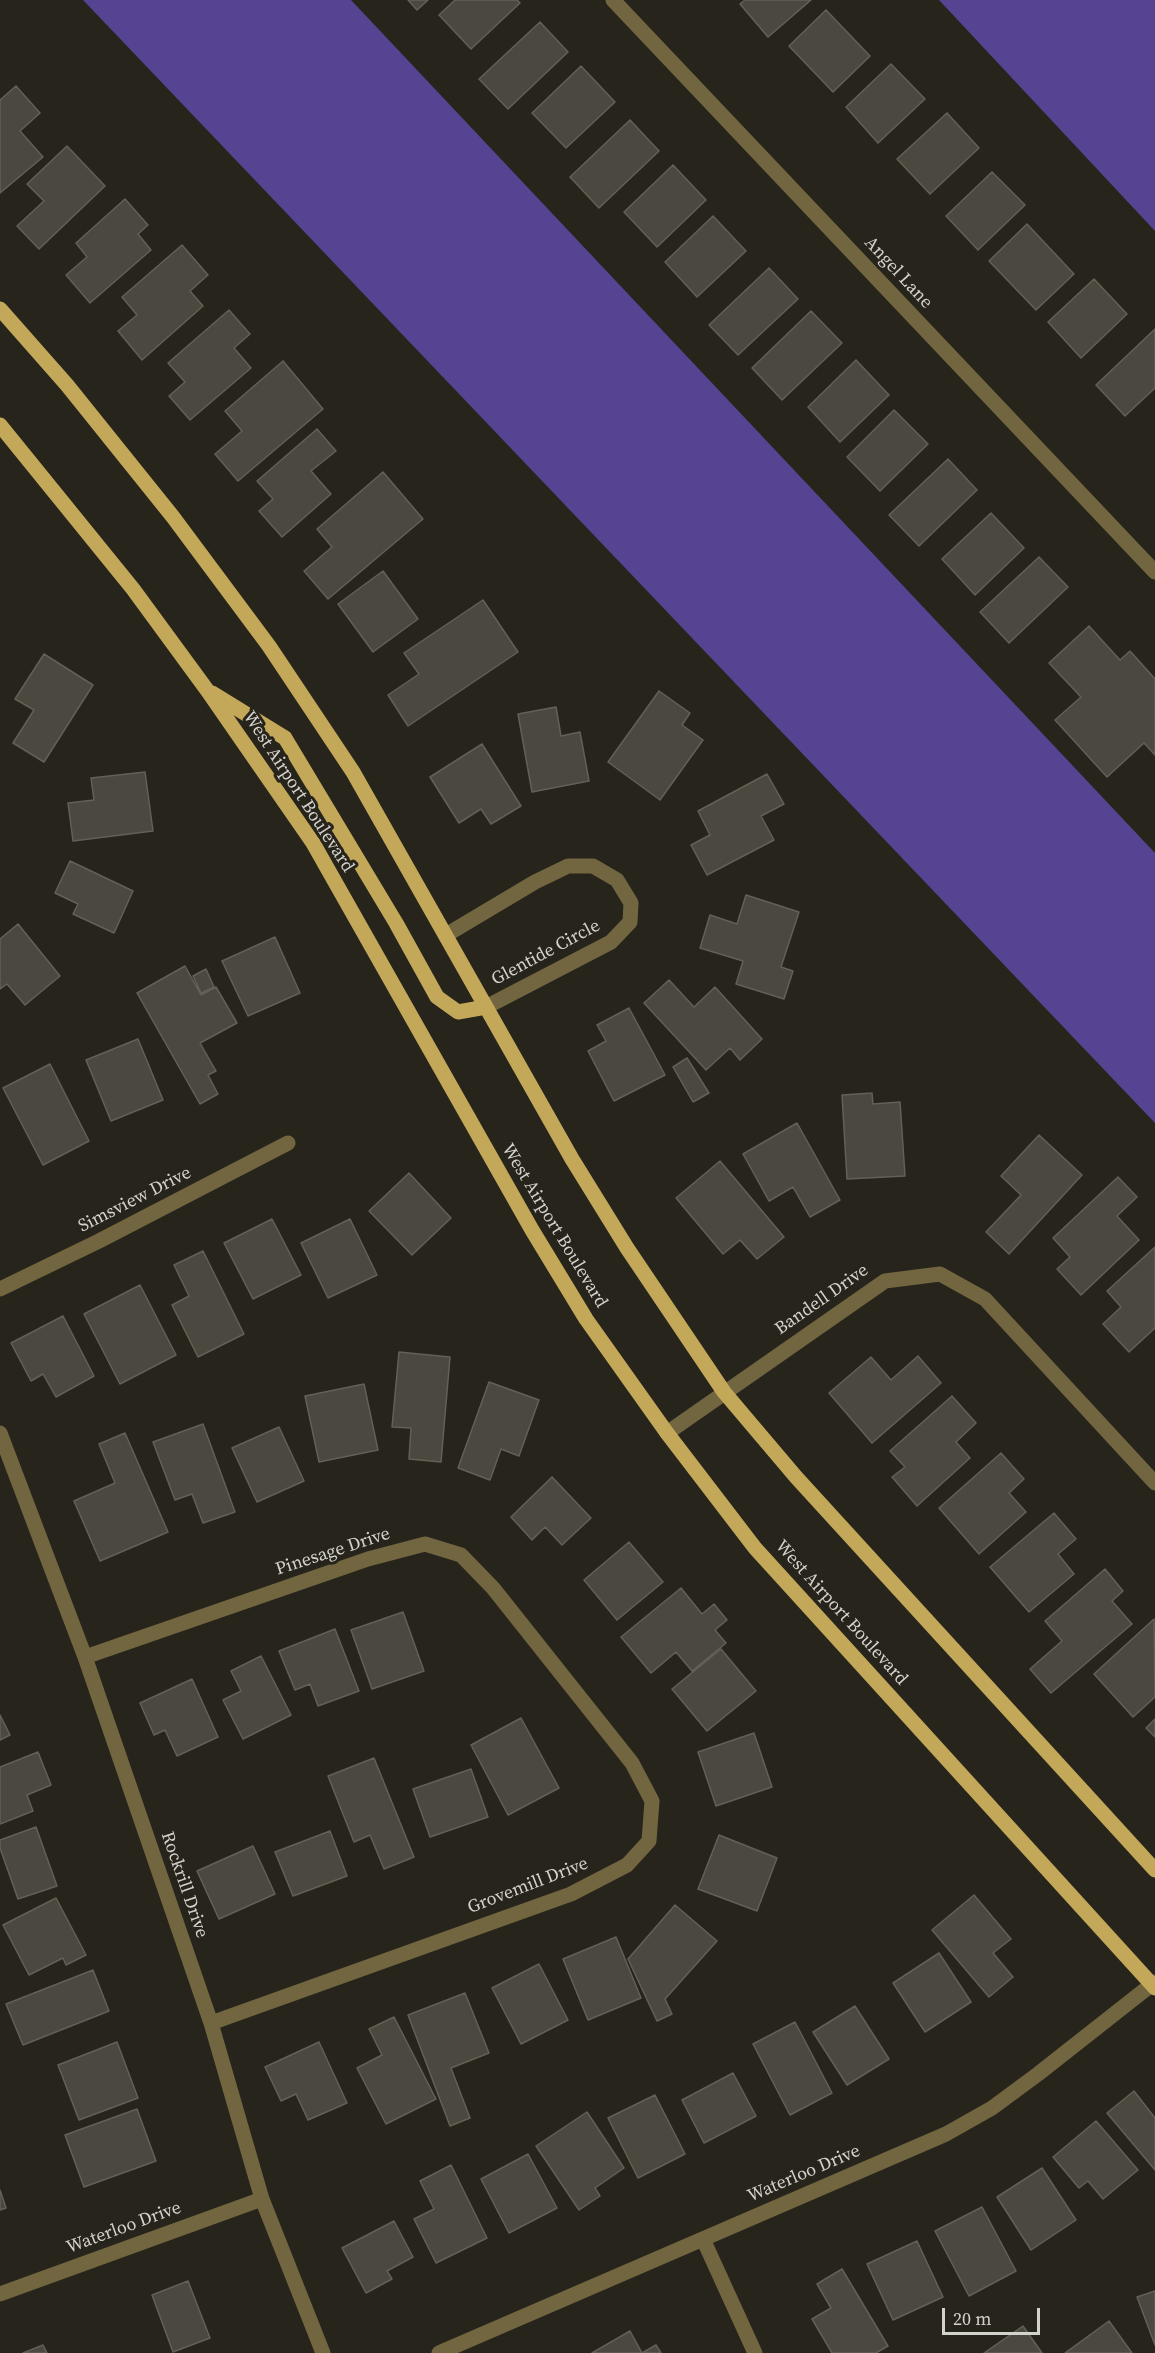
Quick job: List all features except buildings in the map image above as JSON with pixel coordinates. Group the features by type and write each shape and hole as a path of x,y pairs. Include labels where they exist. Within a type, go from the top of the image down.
{"main road":[{"path":"0,309 67,385 173,517 269,646 353,772 538,1095 572,1159 621,1238 724,1392 796,1477 1155,1870"},
{"name":"West Airport Boulevard","path":"0,425 133,589 207,690 313,843 532,1230 586,1319 667,1433 755,1548 1154,1985"},
{"path":"207,690 285,738 396,923 437,997 458,1012 486,1007"}],"street":[{"name":"Angel Lane","path":"613,0 1155,572"},
{"name":"Glentide Circle","path":"446,935 535,882 568,866 593,866 609,875 617,880 632,903 630,922 611,942 486,1007"},
{"name":"Simsview Drive","path":"0,1289 99,1241 288,1143"},
{"name":"Bandell Drive","path":"667,1433 885,1281 940,1274 985,1299 1155,1483"},
{"name":"Rockrill Drive","path":"0,1433 85,1658 211,2023 262,2199 323,2353"},
{"name":"Pinesage Drive","path":"85,1658 368,1560 425,1544 461,1555 493,1588 552,1662"},
{"name":"Grovemill Drive","path":"211,2023 571,1894 627,1865 649,1841 652,1801 632,1763 552,1662"},
{"name":"Waterloo Drive","path":"439,2353 955,2129 992,2108 1154,1985"},
{"name":"Waterloo Drive","path":"0,2294 262,2199"},
{"path":"704,2239 755,2353"}],"shaded area":[{"path":"83,0 351,0 1155,853 1155,1123"},
{"path":"939,0 1155,0 1155,231"}]}
